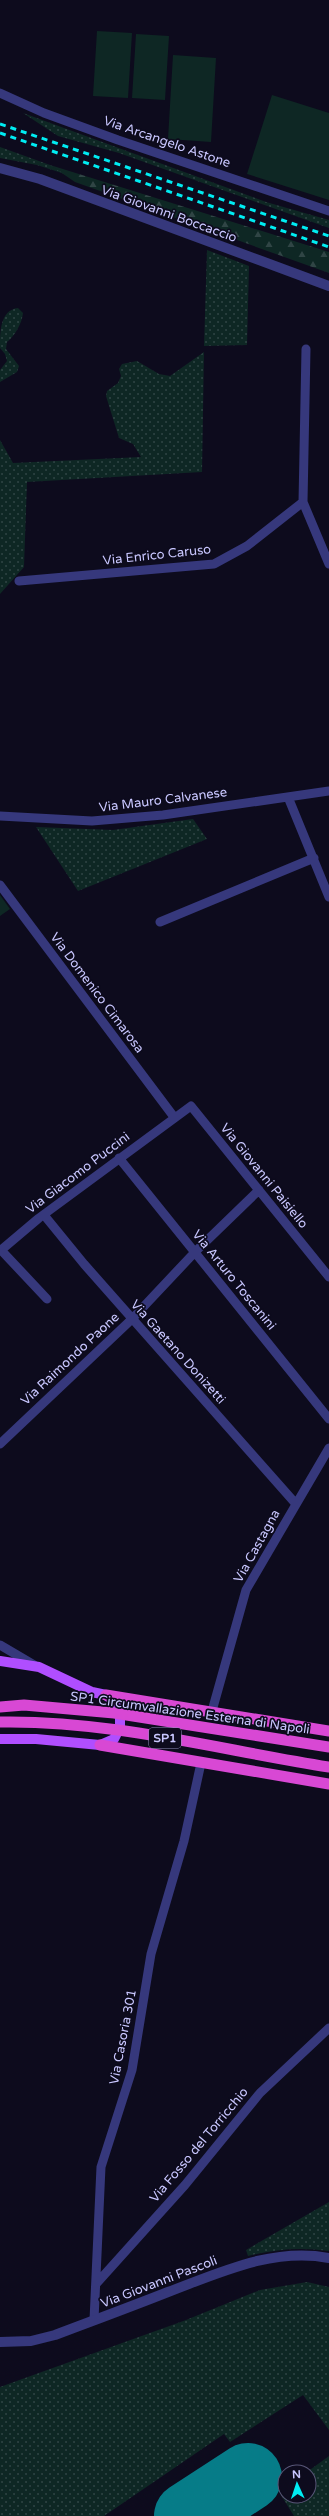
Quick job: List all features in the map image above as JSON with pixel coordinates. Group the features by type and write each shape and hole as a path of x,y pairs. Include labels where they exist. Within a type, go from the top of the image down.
{"highway":[{"path":"106,1695 329,1731"},
{"name":"SP1 Circumvallazione Esterna di Napoli","path":"0,1707 24,1705 114,1713 329,1747"},
{"name":"SP1 Circumvallazione Esterna di Napoli","path":"0,1722 34,1721 118,1729 263,1757 329,1767"},
{"path":"100,1745 329,1784"}],"main road":[{"path":"0,1661 39,1667 92,1692 106,1695 114,1702 120,1712 120,1727 114,1739 100,1745 36,1739 0,1739"}],"street":[{"name":"Via Arcangelo Astone","path":"0,93 44,114 329,211"},
{"name":"Via Giovanni Boccaccio","path":"0,168 40,179 329,286"},
{"path":"306,349 303,502 329,564"},
{"name":"Via Enrico Caruso","path":"19,581 214,564 246,546 303,502"},
{"name":"Via Mauro Calvanese","path":"0,816 92,821 163,815 329,791"},
{"path":"288,796 329,897"},
{"path":"160,922 314,858"},
{"name":"Via Domenico Cimarosa","path":"0,885 174,1117"},
{"name":"Via Giovanni Paisiello","path":"174,1117 191,1106 329,1277"},
{"name":"Via Giacomo Puccini","path":"1,1250 44,1214 174,1117"},
{"name":"Via Arturo Toscanini","path":"119,1158 329,1419"},
{"name":"Via Raimondo Paone","path":"0,1444 132,1319 195,1252 259,1190"},
{"name":"Via Gaetano Donizetti","path":"44,1214 132,1319 296,1504"},
{"path":"1,1250 47,1299"},
{"name":"Via Castagna","path":"212,1711 246,1590 329,1448"},
{"path":"0,1645 39,1667"},
{"name":"Via Casoria 301","path":"94,2320 102,2167 132,2070 151,1954 184,1841 201,1763"},
{"name":"Via Fosso del Torricchio","path":"96,2284 185,2185 260,2093 329,2028"},
{"name":"Via Giovanni Pascoli","path":"3,2344 31,2341 55,2335 245,2264 283,2256 317,2255 329,2258"}],"green space":[{"path":"97,31 132,33 128,98 93,96"},
{"path":"136,34 169,36 165,100 132,98"},
{"path":"173,55 216,58 211,142 168,139"},
{"path":"272,95 329,113 329,200 247,174"},
{"path":"23,113 266,202 329,220 329,228 119,153 58,136"},
{"path":"0,147 50,165 65,174 37,165 0,158"},
{"path":"50,165 329,252 329,273 75,182"},
{"path":"207,250 249,266 247,345 204,346"},
{"path":"18,308 23,313 20,325 7,342 6,349 19,366 17,372 0,382 0,370 7,361 5,354 0,348 2,323 4,317 8,313"},
{"path":"204,352 202,472 27,482 24,567 0,594 0,440 13,463 141,457 133,444 119,438 106,396 107,391 118,383 121,376 119,369 122,364 137,361 159,374 170,376"},
{"path":"193,819 207,839 78,891 36,827 113,830"},
{"path":"0,895 10,909 0,916"},
{"path":"329,2202 329,2251 288,2249 248,2256 246,2250"},
{"path":"307,2282 329,2287 329,2430 303,2395 230,2442 224,2434 104,2516 0,2516 0,2387 186,2320 260,2290"},
{"path":"329,2456 329,2516 294,2516 286,2504 317,2504 317,2465"}],"taxiway":[{"path":"197,2516 210,2513 235,2516"}],"runway":[{"path":"188,2516 248,2477"}],"railway":[{"path":"0,124 329,236"},
{"path":"0,133 329,247"}]}
